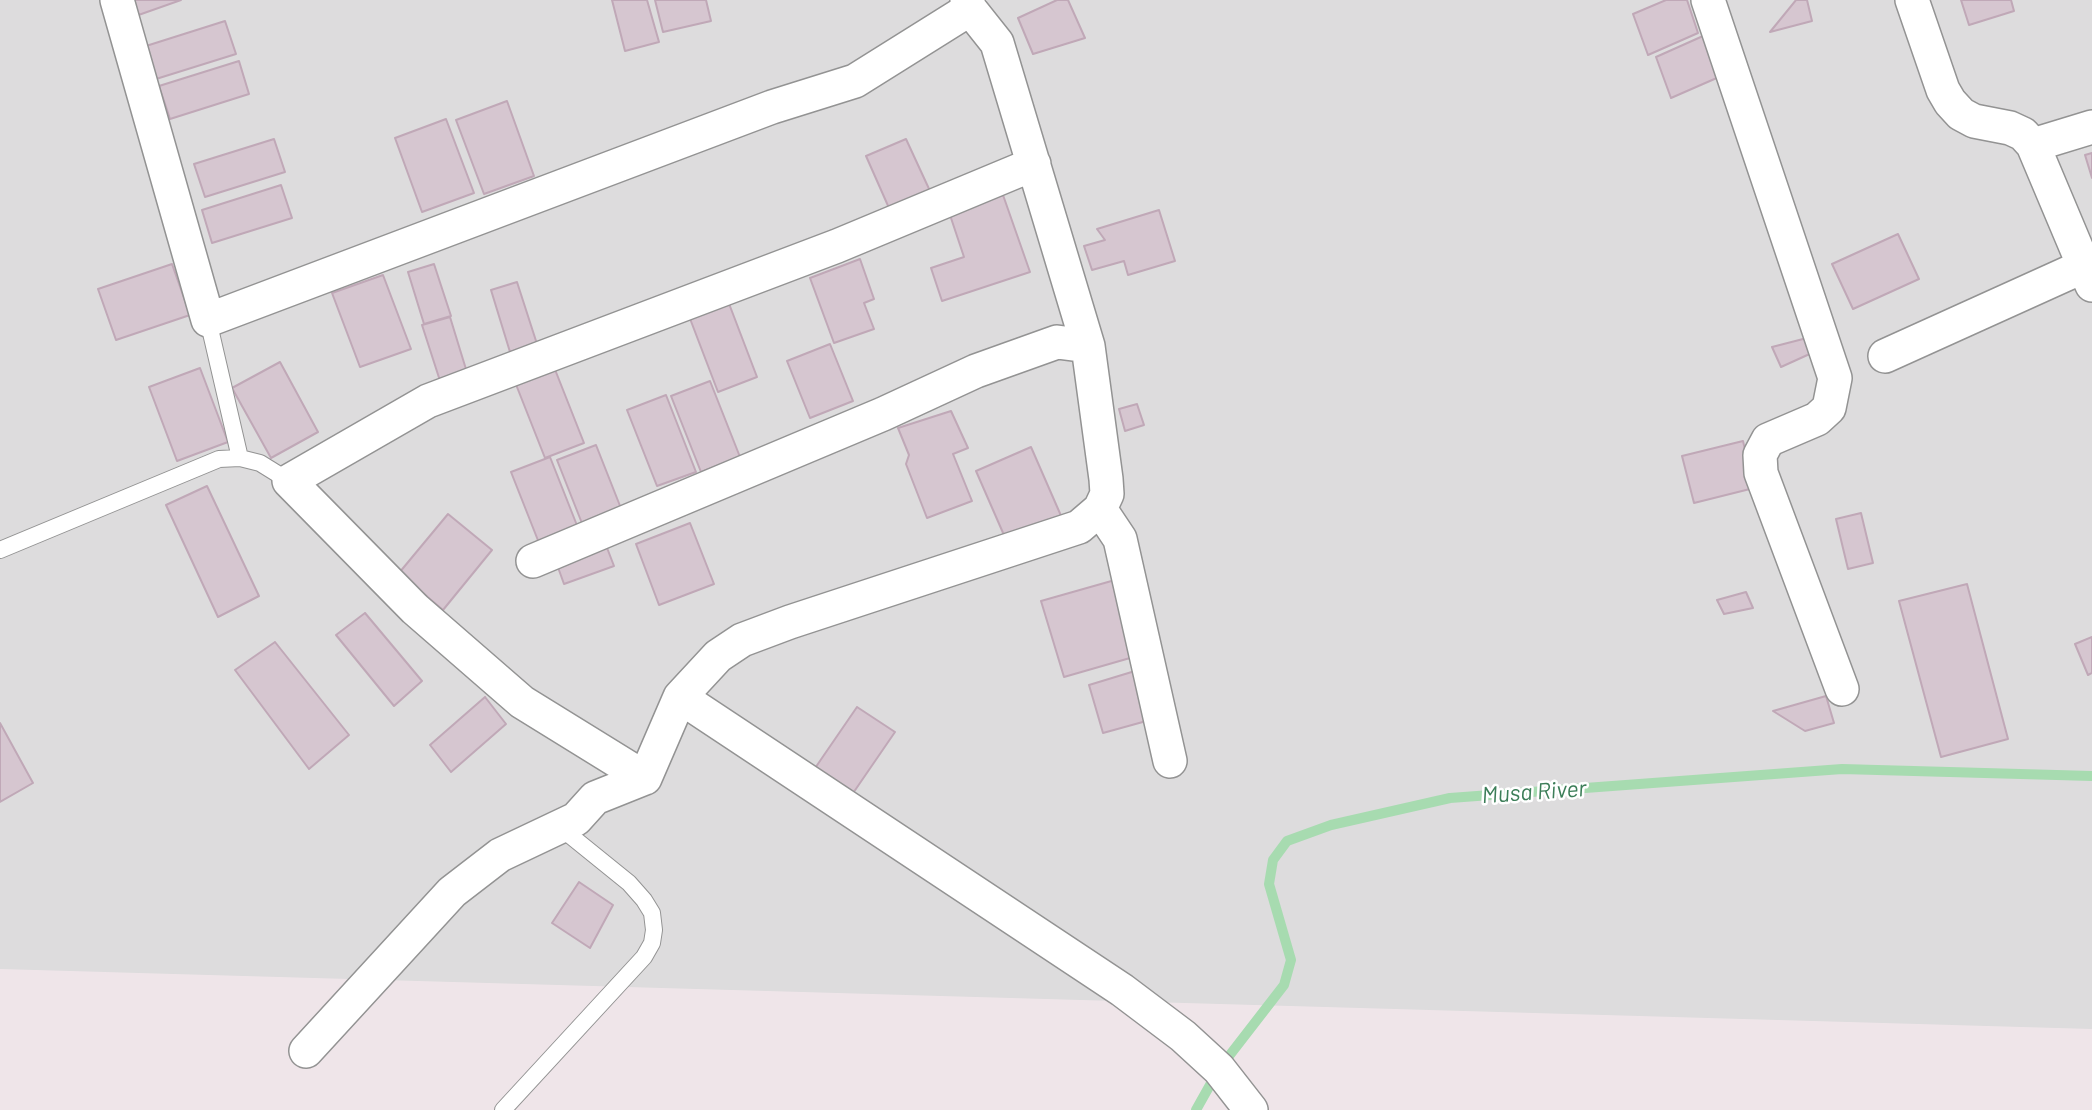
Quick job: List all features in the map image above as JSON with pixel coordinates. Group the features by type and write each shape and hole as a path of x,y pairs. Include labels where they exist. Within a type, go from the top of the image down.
{"street":[{"path":"117,0 208,320 772,107 855,80 969,4 997,43 1087,346 1107,479 1107,494 1100,509 1079,527 790,622 742,640 718,656 680,697 645,778 595,798 576,819 500,855 452,892 306,1051"},
{"path":"1708,0 1835,378 1829,408 1817,419 1768,440 1760,455 1761,473 1842,689"},
{"path":"1885,356 2088,276 2033,145 2023,134 2010,128 1974,121 1961,114 1950,102 1943,90 1912,0"},
{"path":"2033,145 2092,127"},
{"path":"645,778 522,702 415,609 289,481 428,401 836,246 1034,164"},
{"path":"533,561 883,414 976,371 1057,342 1087,346"},
{"path":"1100,509 1120,538 1170,761"},
{"path":"680,697 1122,990 1183,1036 1219,1069 1251,1110"}],"lane":[{"path":"208,320 240,458"},
{"path":"0,550 219,459 240,458 260,463 289,481"},
{"path":"503,1110 644,957 652,943 652,913 644,900 629,883 561,828"}],"shaded area":[{"path":"0,0 2092,0 2092,1029 0,969"}],"building":[{"path":"124,0 181,0 130,18"},
{"path":"612,0 647,0 659,42 625,51"},
{"path":"655,0 706,0 711,21 663,32"},
{"path":"1057,0 1068,0 1085,38 1033,54 1018,18"},
{"path":"1666,0 1687,0 1698,33 1648,55 1633,14"},
{"path":"1796,0 1807,0 1812,21 1770,32"},
{"path":"1961,0 2011,0 2014,11 1969,25"},
{"path":"225,21 236,54 156,79 146,46"},
{"path":"1703,36 1719,77 1671,98 1656,57"},
{"path":"239,61 249,94 170,119 159,86"},
{"path":"507,101 534,176 484,194 456,120"},
{"path":"446,119 474,193 422,212 395,138"},
{"path":"274,139 285,172 205,197 194,164"},
{"path":"906,139 930,191 889,208 866,156"},
{"path":"2092,153 2092,178 2085,155"},
{"path":"281,185 292,218 212,243 202,210"},
{"path":"1003,195 1030,272 942,301 931,268 964,257 949,212"},
{"path":"1159,210 1175,261 1128,275 1124,261 1092,270 1084,246 1105,240 1097,229"},
{"path":"1898,234 1919,279 1853,309 1832,264"},
{"path":"860,259 874,299 864,303 874,329 834,343 810,278"},
{"path":"172,264 190,315 116,340 98,289"},
{"path":"434,264 451,316 424,324 408,272"},
{"path":"383,275 411,349 360,367 332,293"},
{"path":"517,282 537,344 510,352 491,290"},
{"path":"728,301 757,377 718,392 689,316"},
{"path":"450,317 469,379 442,387 422,325"},
{"path":"1807,338 1814,352 1781,367 1772,347"},
{"path":"830,344 853,401 810,418 787,361"},
{"path":"280,362 318,432 271,458 232,388"},
{"path":"554,367 584,443 545,458 515,382"},
{"path":"200,368 228,442 177,461 149,387"},
{"path":"710,381 740,457 701,472 671,396"},
{"path":"666,395 696,472 657,486 627,410"},
{"path":"1137,404 1144,425 1125,431 1119,409"},
{"path":"951,411 968,448 953,454 972,501 927,518 906,464 909,455 898,428"},
{"path":"1743,441 1754,488 1694,503 1682,456"},
{"path":"596,445 626,521 587,536 557,460"},
{"path":"1031,447 1062,518 1007,542 976,471"},
{"path":"550,457 580,533 541,548 511,472"},
{"path":"207,486 259,596 218,617 166,505"},
{"path":"1861,513 1873,563 1848,569 1836,519"},
{"path":"448,514 492,550 443,610 399,573"},
{"path":"690,523 714,584 659,605 636,544"},
{"path":"604,540 614,566 564,584 555,559"},
{"path":"1115,580 1137,656 1064,677 1041,601"},
{"path":"1967,584 2008,739 1941,757 1899,601"},
{"path":"1746,592 1753,608 1724,614 1717,600"},
{"path":"365,613 422,681 394,706 336,635"},
{"path":"2092,637 2092,673 2088,675 2075,644"},
{"path":"275,642 349,735 309,769 235,670"},
{"path":"1135,671 1150,720 1103,733 1089,685"},
{"path":"1826,696 1834,723 1805,731 1773,711"},
{"path":"485,697 506,724 451,772 430,745"},
{"path":"857,707 895,732 849,799 811,774"},
{"path":"0,723 33,783 0,802"},
{"path":"579,882 613,905 590,948 552,923"}],"waterway":[{"name":"Musa River","path":"1196,1110 1219,1069 1284,985 1291,960 1269,884 1273,860 1287,841 1331,825 1450,798 1842,769 2092,776"}]}
